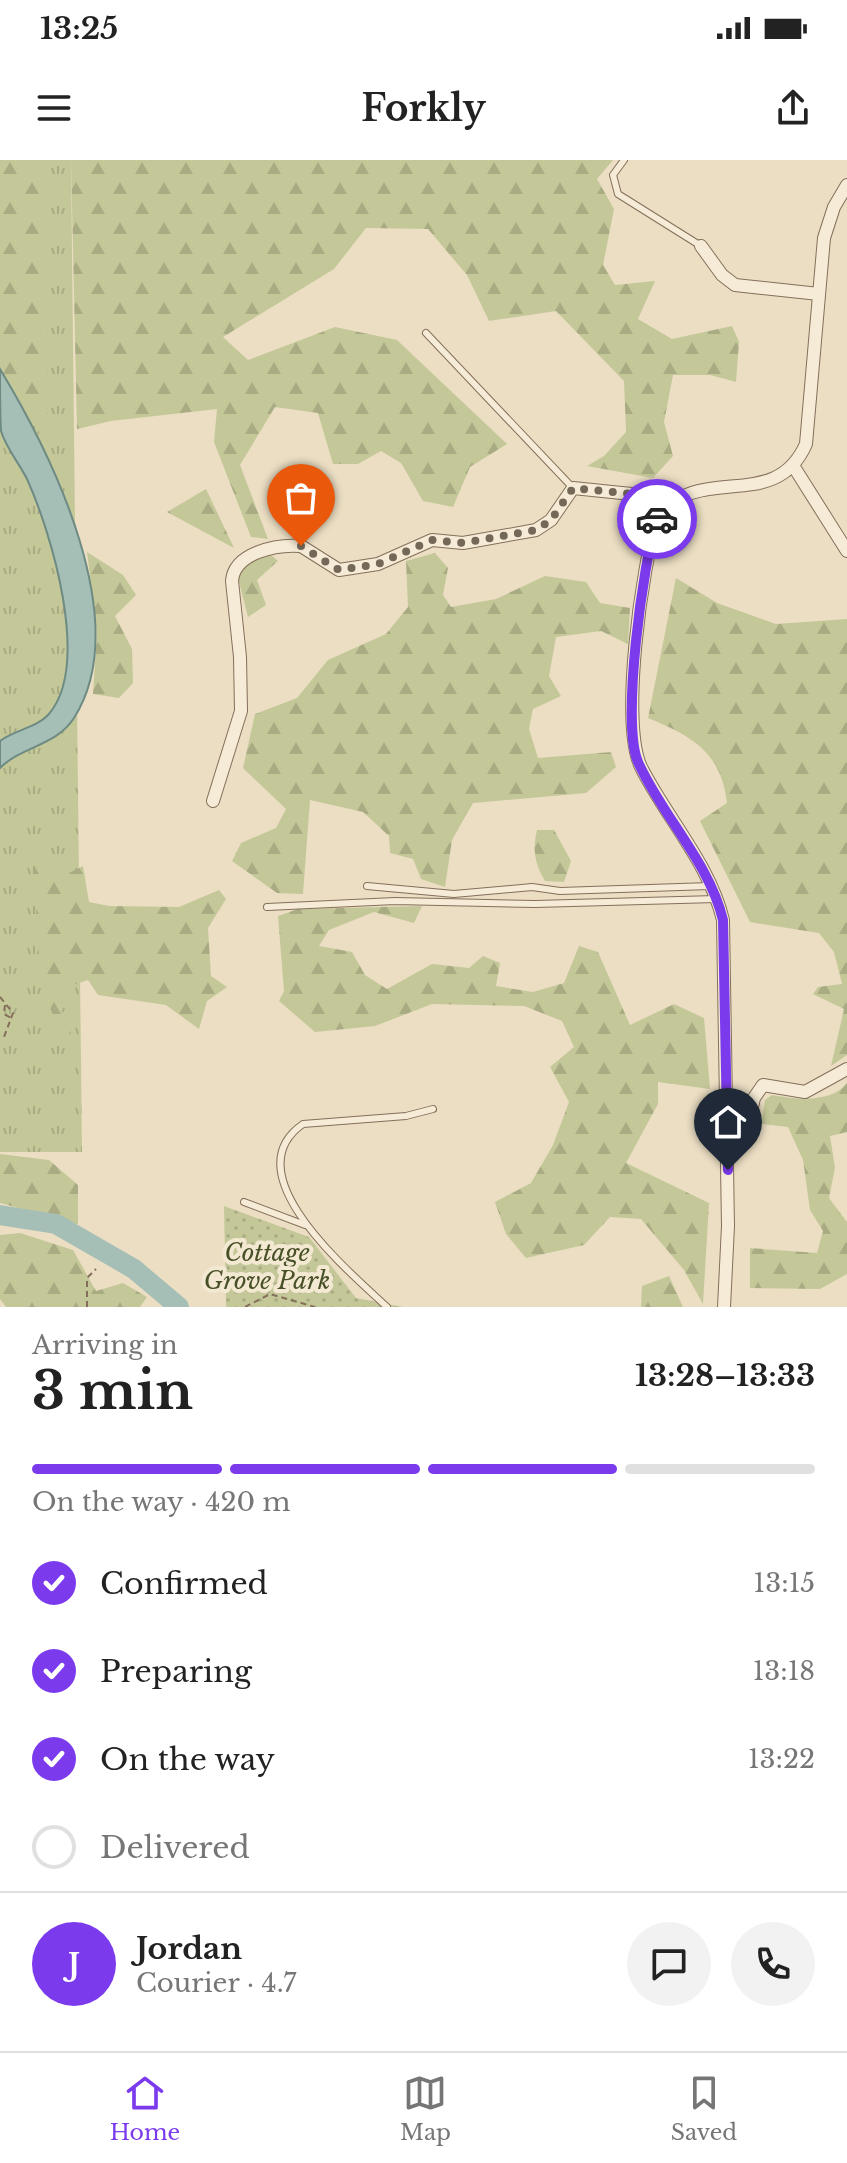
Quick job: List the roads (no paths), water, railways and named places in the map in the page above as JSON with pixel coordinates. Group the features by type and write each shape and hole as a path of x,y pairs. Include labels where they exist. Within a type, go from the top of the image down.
{"street":[{"path":"724,1307 728,1226 725,938 714,892 643,771 631,733 631,692 658,516 668,504 693,490 776,479 794,467 807,436 824,238 834,207 847,185"},
{"path":"701,246 722,275 735,285 819,294"},
{"path":"794,467 847,551"},
{"path":"213,801 241,711 240,657 232,581 233,572 241,560 257,553 301,546 339,570 378,564 432,540 463,543 513,537 536,530 551,520 573,488 651,496 668,504"},
{"path":"727,1122 749,1121 754,1098 763,1085 805,1092 847,1069"}],"lane":[{"path":"624,160 613,175 618,194 701,246"},
{"path":"426,333 542,459 573,488"},
{"path":"367,886 454,894 532,887 560,891 714,892"},
{"path":"267,907 395,901 535,904 714,892"},
{"path":"387,1307 305,1225 285,1193 283,1151 294,1130 303,1124 406,1116 433,1109"},
{"path":"244,1202 305,1225"}],"water":[{"path":"0,369 42,446 62,492 91,588 95,635 90,679 74,718 58,735 0,768 0,741 43,719 61,693 67,665 67,633 63,598 47,531 27,479 1,431"}],"waterway":[{"path":"0,1215 56,1224 134,1269 179,1307"}],"park label":[{"name":"Cottage Grove Park","path":"267,1266"}]}
